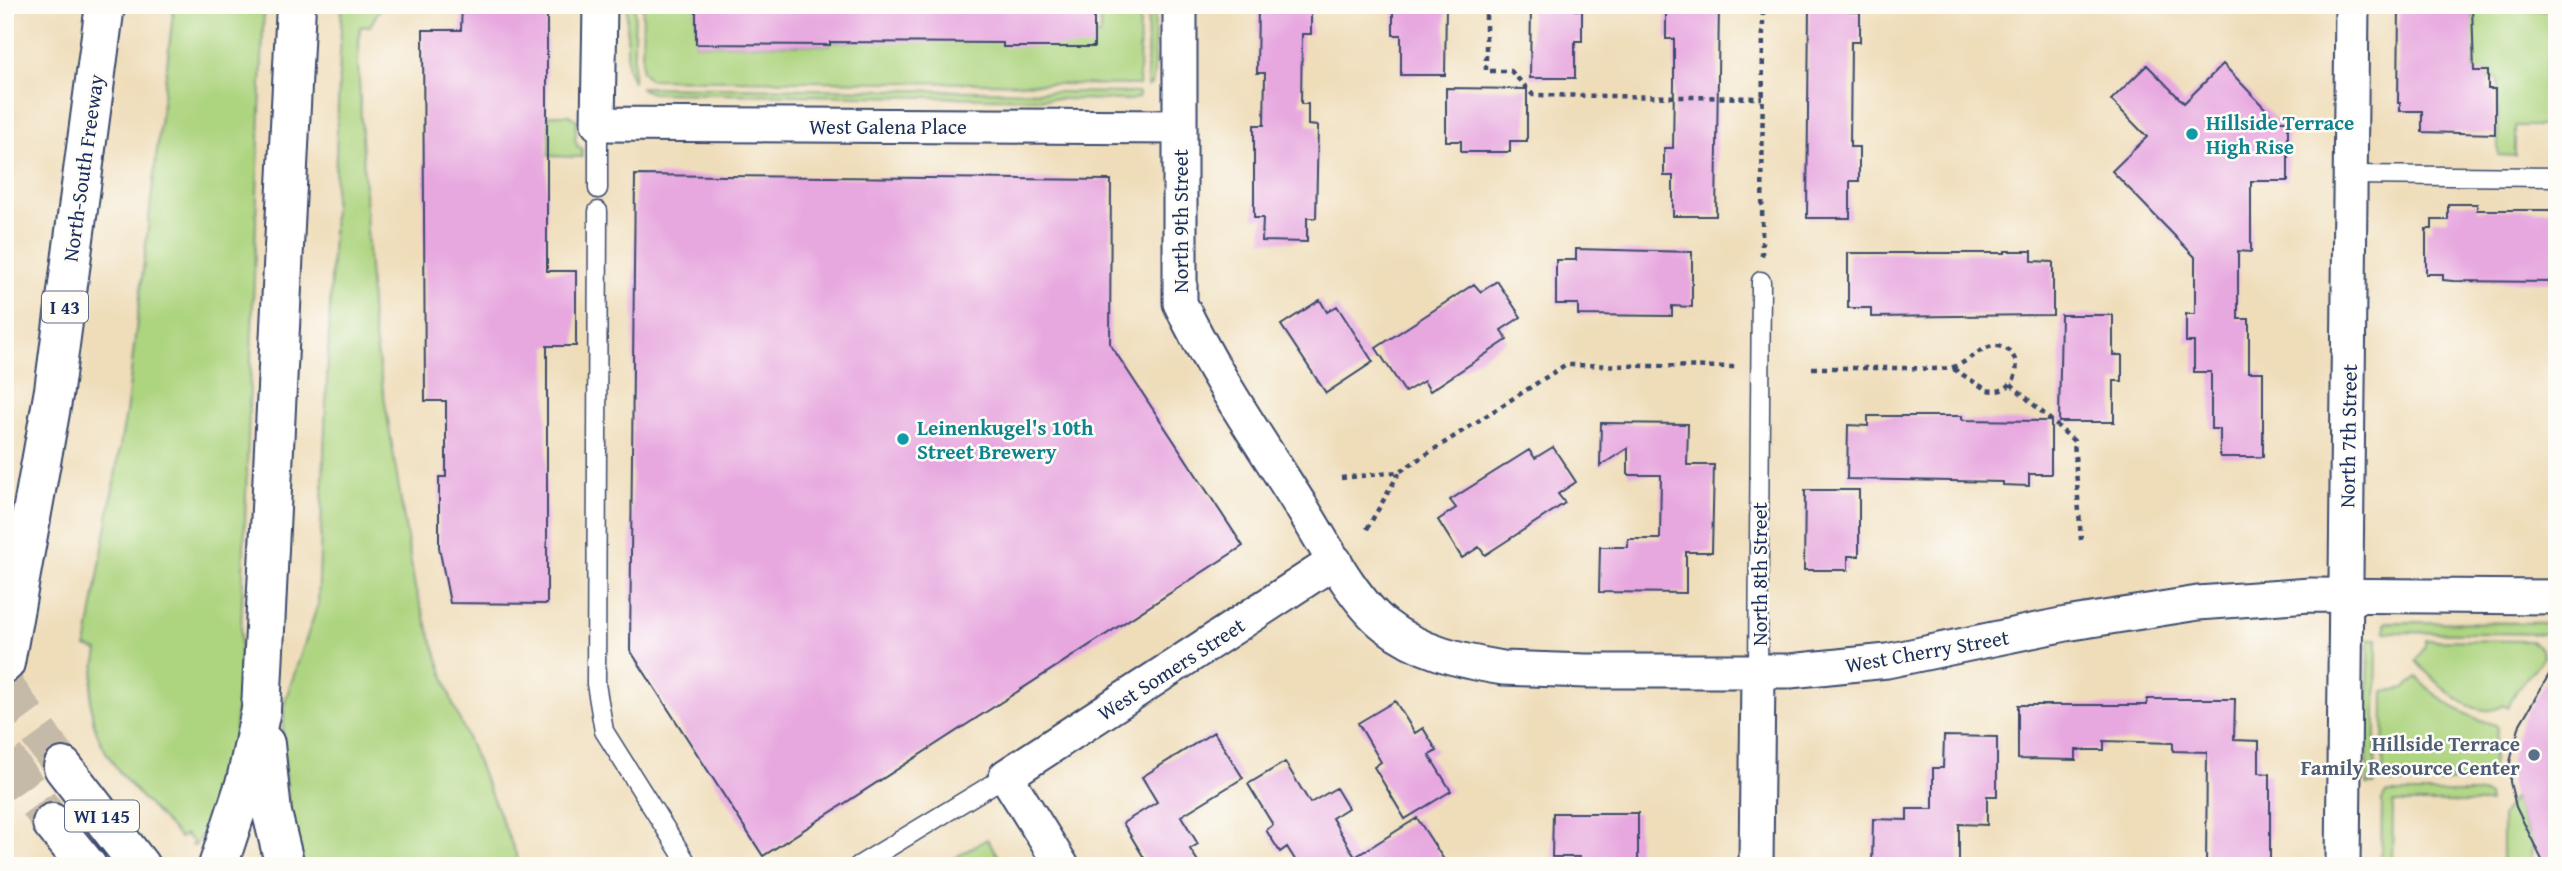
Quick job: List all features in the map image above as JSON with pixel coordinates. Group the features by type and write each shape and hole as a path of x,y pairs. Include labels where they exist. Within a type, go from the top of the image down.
{"main road":[{"name":"North-South Freeway","path":"5,663 54,390 105,5"},
{"path":"285,866 272,813 261,710 296,5"},
{"path":"218,866 246,781 261,710"},
{"name":"WI 145","path":"63,767 140,866"},
{"name":"WI 145","path":"52,823 87,866"}],"street":[{"path":"598,124 600,5"},
{"name":"North 9th Street","path":"1180,5 1180,303 1199,343 1335,561"},
{"name":"North 7th Street","path":"2343,866 2352,5"},
{"name":"West Galena Place","path":"598,124 1179,127"},
{"name":"West Cherry Street","path":"1335,561 1384,625 1424,649 1465,662 1530,670 1758,672 1887,661 2066,625 2198,603 2268,597 2557,597"},
{"name":"West Somers Street","path":"1006,776 1335,561"},
{"name":"North 8th Street","path":"1756,866 1758,672"},
{"path":"1006,776 1062,866"}],"lane":[{"path":"598,124 598,189"},
{"path":"2350,175 2557,177"},
{"path":"598,211 596,684 604,731 689,866"},
{"name":"North 8th Street","path":"1758,672 1761,275"},
{"path":"859,866 1006,776"}],"path":[{"path":"1486,5 1486,71 1511,71 1533,95 1762,98"},
{"path":"1761,275 1763,5"},
{"path":"1812,368 1952,368 1986,348 2005,348 2015,359 2017,369 2011,384 2004,389 1987,390 1952,368"},
{"path":"1341,478 1399,472 1566,365 1760,367"},
{"path":"2011,384 2074,441 2081,540"},
{"path":"1367,529 1399,472"}],"green space":[{"path":"174,5 264,5 239,684 232,749 224,787 208,825 195,846 192,846 193,842 185,834 180,838 124,778 101,743 94,725 91,705 98,651 86,647 127,406"},
{"path":"342,5 382,5 370,26 360,27 358,62 372,321 415,588 453,704 521,866 304,866 291,819 285,775 285,701 318,604"},
{"path":"627,5 635,5 633,82 627,66"},
{"path":"643,5 696,5 696,44 830,45 830,42 1100,35 1101,5 1140,5 1139,85 649,79 642,71"},
{"path":"1148,5 1155,5 1154,76 1151,85 1147,86"},
{"path":"2473,10 2554,10 2554,26 2557,27 2557,126 2515,126 2515,156 2498,155 2498,79 2488,78 2474,71 2474,64 2468,64 2468,18 2473,18"},
{"path":"641,87 1139,93 1139,97 1130,100 652,93"},
{"path":"549,115 569,115 577,120 575,140 578,147 582,148 582,157 549,156"},
{"path":"2387,622 2556,623 2556,634 2385,632"},
{"path":"2369,639 2377,639 2375,785 2367,785"},
{"path":"2426,640 2531,641 2541,650 2543,658 2518,688 2507,708 2503,705 2492,710 2481,709 2456,698 2416,661"},
{"path":"2417,677 2434,694 2453,707 2498,728 2491,770 2485,781 2389,783 2383,774 2384,692 2405,688"},
{"path":"2388,793 2482,793 2488,796 2489,803 2393,803 2392,866 2381,866 2382,800"},
{"path":"2513,798 2528,834 2532,835 2531,866 2502,866 2502,816"},
{"path":"987,839 1004,866 950,866 948,862"}],"building":[{"path":"462,5 547,5 547,271 576,271 576,346 547,346 547,604 450,603 439,547 439,477 446,477 446,401 425,401 423,30 461,30"},
{"path":"696,5 1094,5 1094,47 1003,47 1003,43 696,44"},
{"path":"1258,5 1311,6 1311,34 1302,34 1301,104 1308,104 1308,125 1318,126 1316,218 1307,218 1307,242 1262,241 1263,218 1254,218 1254,125 1264,125 1265,73 1257,73"},
{"path":"1446,5 1445,75 1401,75 1401,35 1393,35 1393,6"},
{"path":"1531,5 1575,5 1575,10 1582,10 1582,41 1575,41 1575,78 1530,78"},
{"path":"1674,5 1719,5 1716,216 1673,216 1673,176 1664,176 1664,148 1673,148 1674,83 1674,39 1666,39 1666,10 1674,10"},
{"path":"1809,5 1852,5 1851,12 1860,12 1860,42 1851,42 1850,147 1859,147 1859,181 1850,181 1850,218 1807,218"},
{"path":"2399,5 2472,5 2474,71 2488,71 2488,89 2495,89 2495,134 2422,132 2422,111 2400,111"},
{"path":"2223,64 2277,121 2288,121 2288,181 2251,181 2251,252 2238,251 2238,319 2249,319 2249,372 2263,372 2263,457 2220,457 2220,429 2211,429 2211,372 2194,372 2194,342 2186,342 2186,314 2195,314 2195,257 2112,171 2147,137 2111,100 2147,65 2184,103"},
{"path":"1446,88 1527,89 1527,141 1510,141 1510,152 1461,152 1461,141 1446,141"},
{"name":"Leinenkugel's 10th Street Brewery","path":"635,175 1111,180 1110,344 1243,546 763,856 630,650"},
{"path":"2448,204 2477,204 2477,210 2557,210 2557,282 2453,281 2443,280 2443,274 2426,274 2426,229 2432,229 2432,220 2448,220"},
{"path":"1576,249 1692,252 1692,307 1672,306 1672,316 1578,315 1578,304 1556,304 1556,260 1576,260"},
{"path":"2032,251 2032,261 2053,262 2053,315 1871,317 1871,308 1848,308 1848,253"},
{"path":"1497,281 1521,317 1501,330 1507,340 1430,391 1424,381 1405,392 1376,348 1474,284 1481,292"},
{"path":"1320,300 1327,312 1337,306 1373,362 1326,393 1281,325"},
{"path":"2061,315 2113,315 2113,355 2122,355 2122,381 2114,381 2114,422 2059,422"},
{"path":"1868,416 1962,416 1962,420 2051,421 2051,474 2029,474 2029,486 2003,485 2003,482 1847,479 1848,425 1868,426"},
{"path":"1601,423 1688,424 1687,465 1714,465 1712,552 1686,552 1686,593 1599,592 1600,547 1628,547 1628,539 1660,539 1661,475 1628,475 1628,448 1600,466"},
{"path":"1553,447 1576,482 1558,494 1565,503 1485,555 1479,547 1462,558 1438,520 1456,508 1450,500 1529,450 1535,458"},
{"path":"1805,490 1859,490 1859,556 1848,556 1848,570 1804,570"},
{"name":"Hillside Terrace Family Resource Center","path":"2557,661 2557,866 2545,866 2516,807 2510,782 2510,762 2520,724"},
{"path":"2147,699 2235,699 2234,740 2259,741 2259,773 2270,774 2270,866 2206,866 2207,752 2173,751 2173,743 2104,741 2104,750 2076,750 2076,760 2018,759 2018,705 2147,705"},
{"path":"1395,701 1415,733 1423,728 1437,751 1429,755 1451,791 1405,819 1374,767 1381,762 1358,723"},
{"path":"1214,732 1243,778 1181,816 1198,844 1190,849 1201,866 1149,866 1123,823 1157,802 1142,777"},
{"path":"1944,736 1997,737 1997,796 1987,796 1987,825 1959,824 1959,865 1872,866 1873,819 1907,820 1907,809 1933,809 1933,768 1943,768"},
{"path":"1285,762 1310,803 1336,788 1348,808 1332,818 1355,857 1417,818 1448,866 1299,866 1287,847 1280,852 1266,830 1273,825 1248,784"},
{"path":"1553,813 1638,813 1638,866 1580,866 1580,857 1552,857"}],"tunnel":[{"path":"5,687 63,767"},
{"path":"5,757 52,823"}],"place":[{"name":"Hillside Terrace High Rise","path":"2192,134"},
{"name":"Leinenkugel's 10th Street Brewery","path":"903,439"},
{"name":"Hillside Terrace Family Resource Center","path":"2534,755"}]}
